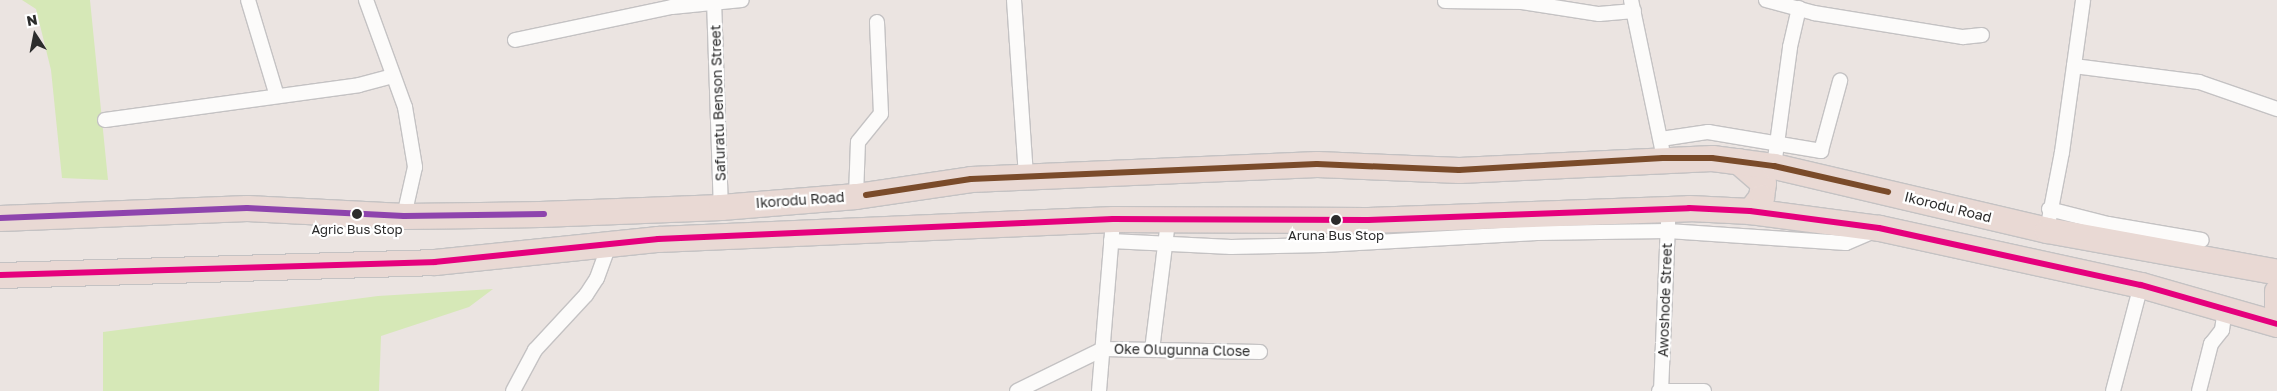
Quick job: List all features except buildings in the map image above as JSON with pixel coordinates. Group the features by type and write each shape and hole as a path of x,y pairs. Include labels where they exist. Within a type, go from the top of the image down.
{"highway":[{"name":"Ikorodu Road","path":"0,218 248,208 404,216 540,214 721,206 856,196 971,179 1318,164 1459,170 1662,149 1738,161 1776,154 2048,220 2277,272"},
{"path":"1738,161 1763,183 1761,197 1750,211"},
{"path":"0,275 435,262 610,243 1112,230 1166,232 1368,220 1668,220 1750,211 1879,228 2141,285 2277,324"},
{"path":"2277,291 2277,306"}],"street":[{"path":"248,0 277,96"},
{"path":"366,0 404,107 415,167 404,216"},
{"path":"515,40 672,7 714,1 742,0"},
{"path":"1014,0 1026,178"},
{"path":"1445,0 1522,2 1599,14 1632,6 1662,149 1708,132 1776,154 1816,152 1824,148 1840,81"},
{"path":"1766,0 1799,8 1963,37 1982,35"},
{"path":"2083,0 2062,152 2048,220 2108,224 2202,240"},
{"name":"Safuratu Benson Street","path":"714,1 721,206"},
{"path":"1776,154 1790,47 1799,8"},
{"path":"856,196 858,142 880,114 877,22"},
{"path":"2074,66 2198,82 2277,109"},
{"path":"105,120 359,85 394,76"},
{"path":"1668,220 1846,243 1879,228"},
{"name":"Awoshode Street","path":"1660,391 1668,220"},
{"path":"1099,391 1112,230"},
{"path":"1152,350 1166,232"},
{"path":"512,391 535,350 597,278 610,243"},
{"path":"2114,391 2141,285"},
{"path":"2199,391 2211,344 2222,330 2225,309"},
{"path":"1017,391 1103,349"},
{"name":"Oke Olugunna Close","path":"1103,349 1260,352"},
{"path":"1660,391 1704,391"}],"green space":[{"path":"22,0 90,0 108,180 62,178 51,70 36,9"},
{"path":"493,289 469,307 381,336 379,391 103,391 103,332 378,296"}],"transit line":[{"path":"866,195 971,179 1317,164 1459,170 1663,158 1712,158 1774,166 1888,192"},
{"path":"0,218 247,208 404,216 544,214"},
{"path":"0,275 435,262 658,239 1113,219 1368,220 1689,208 1750,211 1879,228 2141,285 2277,324"}],"place":[{"name":"Agric Bus Stop","path":"357,214"},
{"name":"Aruna Bus Stop","path":"1336,220"}]}
